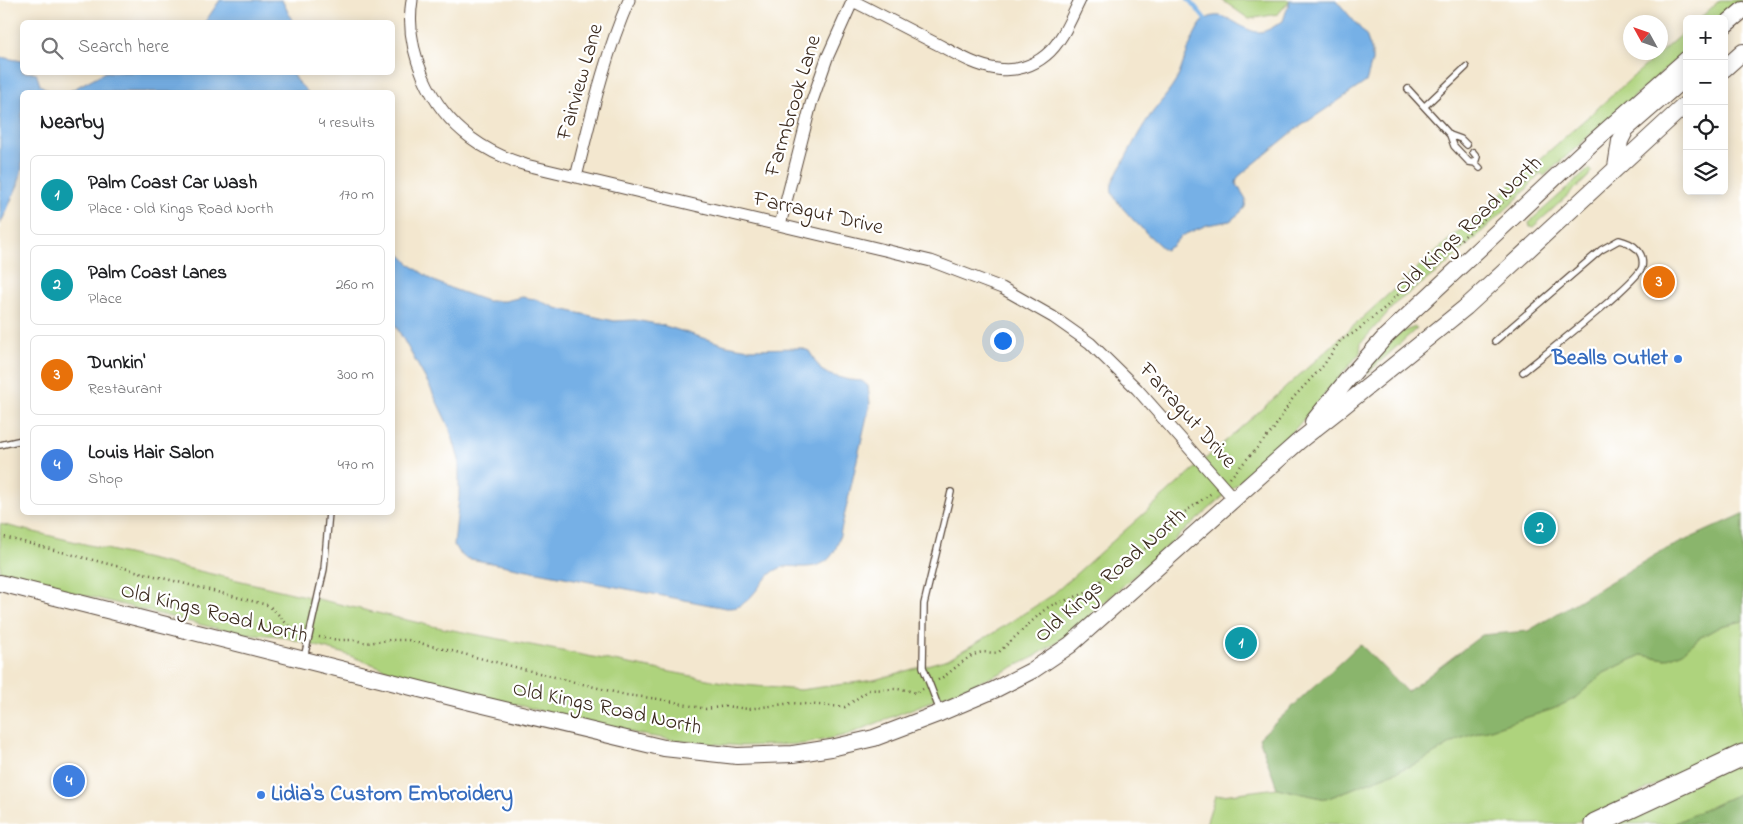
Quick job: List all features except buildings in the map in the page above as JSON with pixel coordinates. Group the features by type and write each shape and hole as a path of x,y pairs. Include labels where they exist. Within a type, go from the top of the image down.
{"highway":[{"path":"1595,824 1743,755"}],"street":[{"name":"Farragut Drive","path":"412,0 411,32 418,64 431,92 452,120 471,138 503,156 526,165 931,261 978,278 1028,302 1090,344 1118,370 1234,499"},
{"name":"Fairview Lane","path":"576,177 603,69 629,0"},
{"path":"853,0 968,60 990,68 1006,70 1022,68 1048,54 1061,36 1080,0"},
{"name":"Farmbrook Lane","path":"780,226 810,104 827,58 853,0"},
{"path":"1728,23 1743,10"},
{"path":"1728,65 1743,52"},
{"name":"Old Kings Road North","path":"1298,442 1348,379 1386,336 1592,143 1686,60"},
{"path":"1616,167 1620,141 1626,129 1683,79"},
{"name":"Old Kings Road North","path":"0,583 471,702 664,748 721,754 784,755 831,748 874,738 940,713 1017,679 1065,649 1090,629 1298,442 1466,307 1685,105"}],"lane":[{"path":"1424,106 1466,67"},
{"path":"1408,89 1450,135 1454,146 1469,162 1475,163 1480,168"},
{"path":"1450,135 1467,145"},
{"path":"1473,152 1477,157 1475,163"},
{"path":"1496,341 1601,250 1619,240 1638,249 1642,268 1635,277 1589,318 1523,372"},
{"path":"0,445 20,440"},
{"path":"940,713 922,660 924,604 951,492"},
{"path":"304,659 324,569 329,515"}],"path":[{"path":"1233,475 1273,430 1293,398 1323,366 1340,341 1354,333 1387,306 1395,297 1428,271 1532,175 1546,166"},
{"path":"942,678 956,666 977,653 985,651 999,652 1050,606 1086,593 1118,566 1155,542 1182,514 1210,494"},
{"path":"0,536 267,605 274,609 282,621 294,631"},
{"path":"323,638 354,640 367,643 408,640 626,695 659,699 706,709 726,706 758,708 792,703 837,708 853,703 869,690 897,689 916,693"}],"green space":[{"path":"1222,0 1290,0 1278,14 1249,19"},
{"path":"1720,0 1742,0 1725,15 1703,15"},
{"path":"1683,33 1683,54 1544,176 1541,173 1521,195 1445,266 1397,302 1361,343 1360,353 1296,428 1264,460 1069,634 1034,657 1001,673 847,735 804,744 742,746 679,741 643,735 407,677 342,653 280,636 239,633 210,627 0,574 0,524 432,626 733,684 800,690 874,680 948,659 1051,596 1652,60 1668,60 1668,46"},
{"path":"1589,169 1592,171 1587,178 1533,227 1530,227 1529,222"},
{"path":"1415,327 1417,328 1349,390 1397,334"},
{"path":"1743,514 1743,621 1721,626 1699,638 1683,652 1666,659 1641,655 1604,673 1574,699 1553,709 1459,739 1420,762 1326,799 1277,788 1259,738 1360,644 1407,692 1482,635 1528,631 1660,552"},
{"path":"1743,621 1743,744 1573,824 1206,824 1215,796 1277,788 1326,799 1420,762 1459,739 1553,709 1573,699 1604,673 1641,655 1666,659 1683,652 1699,638 1721,626"},
{"path":"1743,760 1743,792 1673,824 1607,824"},
{"path":"1743,792 1743,824 1673,824 1736,795"}],"water":[{"path":"220,0 282,0 292,20 206,20"},
{"path":"1290,0 1336,0 1366,35 1372,52 1372,61 1366,82 1295,130 1238,177 1236,183 1246,199 1245,207 1241,212 1230,221 1207,225 1181,236 1172,246 1165,250 1120,205 1112,192 1114,179 1143,127 1175,83 1193,37 1202,23 1213,16 1220,16 1252,31 1262,32 1283,21"},
{"path":"0,57 20,61 20,75 37,75 40,85 48,90 20,90 20,177 0,225"},
{"path":"99,75 293,75 306,90 72,90"},
{"path":"395,249 412,266 434,281 487,301 505,301 522,297 535,299 556,308 614,321 635,320 662,325 726,345 749,349 801,348 809,351 821,370 830,375 862,381 868,386 870,403 837,547 830,558 814,566 780,568 768,576 744,603 737,607 726,608 465,558 454,545 459,497 459,460 450,429 429,385 395,325"}],"waterway":[{"path":"1188,0 1205,19"}],"place":[{"name":"Dunkin'","path":"1659,282"},
{"name":"Bealls Outlet","path":"1678,359"},
{"name":"Palm Coast Lanes","path":"1540,528"},
{"name":"Palm Coast Car Wash","path":"1241,643"},
{"name":"Louis Hair Salon","path":"69,781"},
{"name":"Lidia's Custom Embroidery","path":"261,795"}]}
